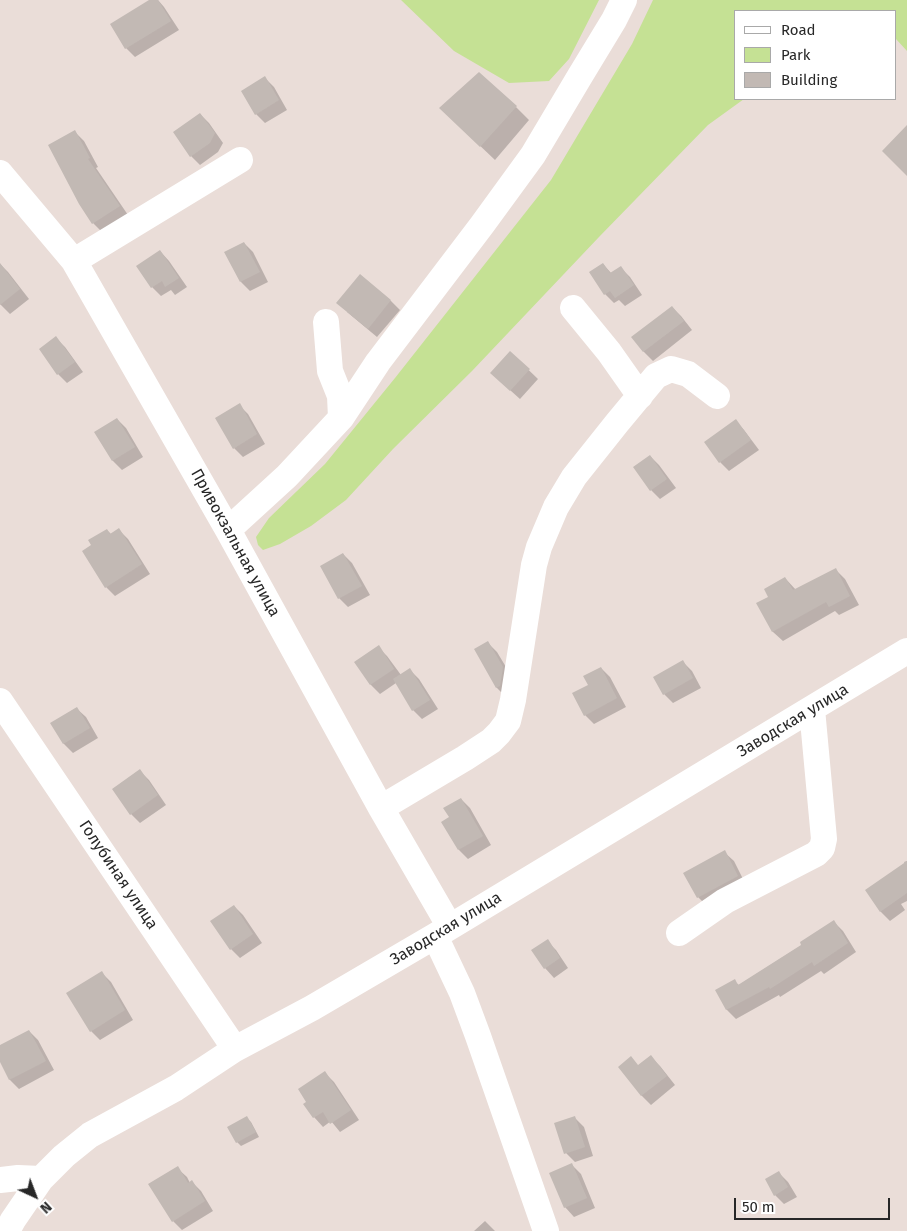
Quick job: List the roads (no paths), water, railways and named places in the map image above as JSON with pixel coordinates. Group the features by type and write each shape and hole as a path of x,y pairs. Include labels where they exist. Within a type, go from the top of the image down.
{"street":[{"path":"228,530 287,476 341,418 378,362 482,225 532,155 614,20 624,0"},
{"path":"74,261 240,160"},
{"name":"Привокзальная улица","path":"0,173 74,261 228,530 381,808 442,932 546,1231"},
{"path":"573,308 640,396"},
{"path":"326,322 330,371 340,396 341,418"},
{"path":"381,808 491,741 508,721 515,691 534,565 539,547 556,507 574,477 656,376 671,369 688,374 717,396"},
{"name":"Заводская улица","path":"7,1231 41,1179 64,1156 90,1135 176,1088 235,1049 312,1008 442,932 907,651"},
{"name":"Голубиная улица","path":"0,701 235,1049"},
{"path":"679,934 725,901 816,854 822,848 824,839 812,709"},
{"path":"0,1180 18,1178 41,1179"}]}
